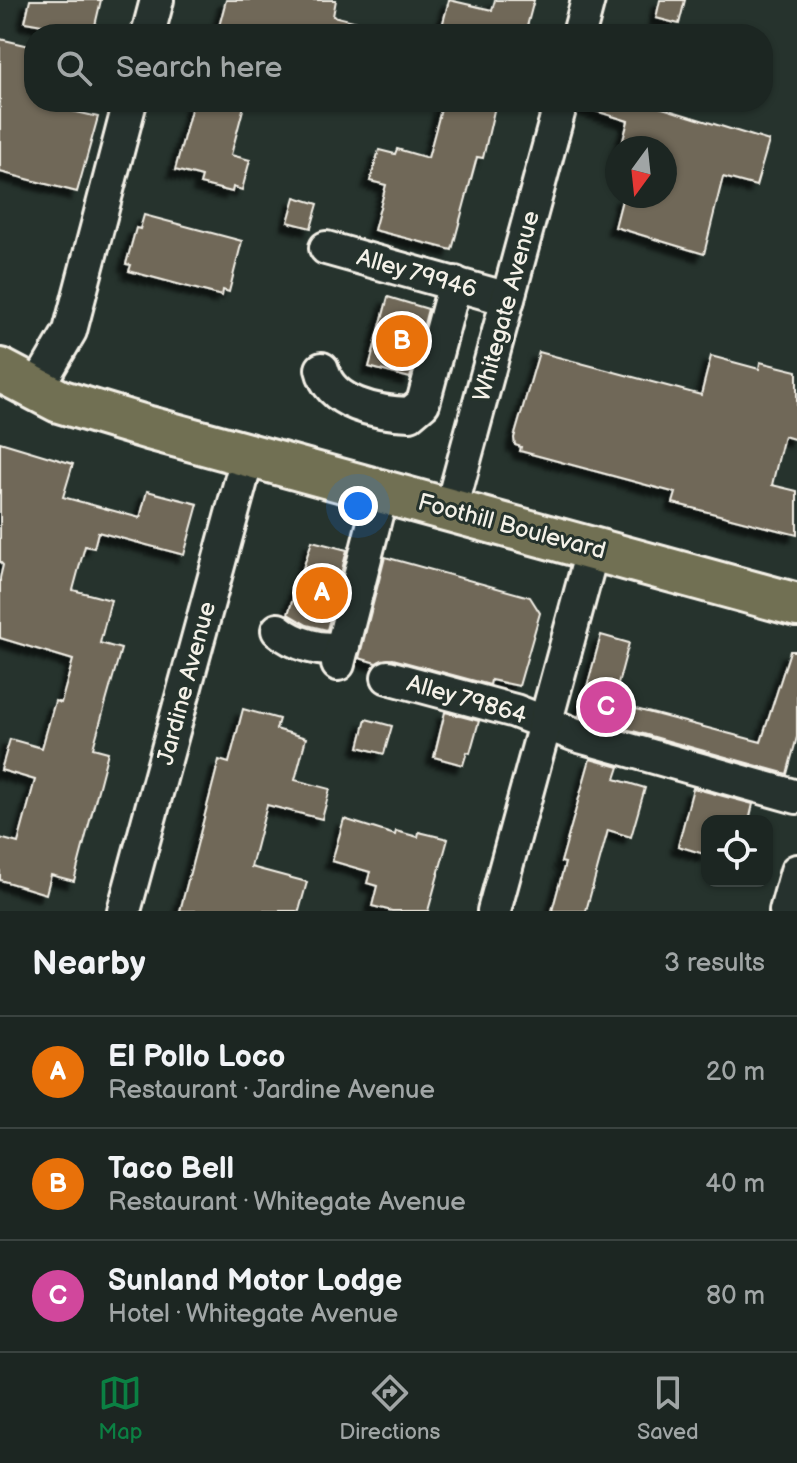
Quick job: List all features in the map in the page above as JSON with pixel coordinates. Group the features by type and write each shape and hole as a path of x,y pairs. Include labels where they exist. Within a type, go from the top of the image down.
{"main road":[{"name":"Foothill Boulevard","path":"0,370 32,392 248,455 797,605"}],"street":[{"path":"151,24 157,0"},
{"path":"582,24 588,0"},
{"path":"32,392 70,331 127,112"},
{"name":"Whitegate Avenue","path":"451,509 558,112"},
{"name":"Alley 79946","path":"326,248 508,299"},
{"path":"322,369 325,384 336,395 352,402 410,414 423,403 455,283"},
{"name":"Jardine Avenue","path":"124,911 248,455"},
{"path":"278,630 341,655 382,491"},
{"path":"494,911 593,548"},
{"name":"Alley 79864","path":"388,677 515,711 576,735 797,797"},
{"path":"786,911 797,871"}],"building":[{"path":"30,0 101,0 95,24 25,22"},
{"path":"226,0 336,0 333,16 366,24 220,24"},
{"path":"449,0 492,10 495,0 534,0 528,24 443,24"},
{"path":"660,0 685,0 679,24 656,18"},
{"path":"0,39 24,45 24,112 77,112 98,117 77,192 0,172"},
{"path":"190,112 242,112 231,155 250,160 242,190 233,187 232,192 200,184 202,177 175,170"},
{"path":"440,112 494,112 483,158 477,157 452,250 374,230 386,185 370,181 379,150 395,154 397,149 428,158"},
{"path":"599,112 675,112 769,141 756,186 723,177 704,254 615,227 620,208 677,208 677,136 624,136 628,121"},
{"path":"295,197 318,204 311,228 288,222"},
{"path":"144,215 242,241 229,292 223,290 222,296 129,271 131,265 126,264 136,228 140,229"},
{"path":"388,297 428,309 410,378 369,367"},
{"path":"539,352 701,395 711,356 759,369 760,362 797,371 797,440 784,436 772,485 797,491 797,535 673,503 676,493 520,451 521,447 515,445 514,438"},
{"path":"0,442 73,464 63,497 140,518 147,491 198,504 184,555 98,532 94,548 85,546 73,590 111,600 100,643 121,649 93,748 108,752 74,881 51,875 46,894 0,880 0,838 18,843 35,780 1,770 10,739 42,748 55,701 61,703 73,660 0,638 0,578 3,565 0,562"},
{"path":"312,541 347,550 327,630 307,625 288,614"},
{"path":"385,557 530,597 540,613 519,686 491,680 490,685 393,659 376,663 359,658"},
{"path":"601,635 629,643 613,703 761,742 790,651 797,651 797,737 787,774 579,716"},
{"path":"243,709 279,719 276,729 306,738 295,780 330,789 322,819 267,805 251,867 307,882 299,911 180,911 219,760 229,763"},
{"path":"445,712 479,721 470,753 467,752 463,765 434,757"},
{"path":"366,719 392,726 384,754 359,747"},
{"path":"590,759 619,767 615,779 645,788 631,837 608,830 586,911 552,911 565,863 561,862"},
{"path":"693,788 753,804 750,815 701,815 701,853 678,846"},
{"path":"344,819 395,835 396,831 418,837 419,832 448,839 428,911 392,911 372,906 377,886 367,883 370,872 332,861"}],"place":[{"name":"Taco Bell","path":"402,341"},
{"name":"El Pollo Loco","path":"322,593"},
{"name":"Sunland Motor Lodge","path":"606,707"}]}
